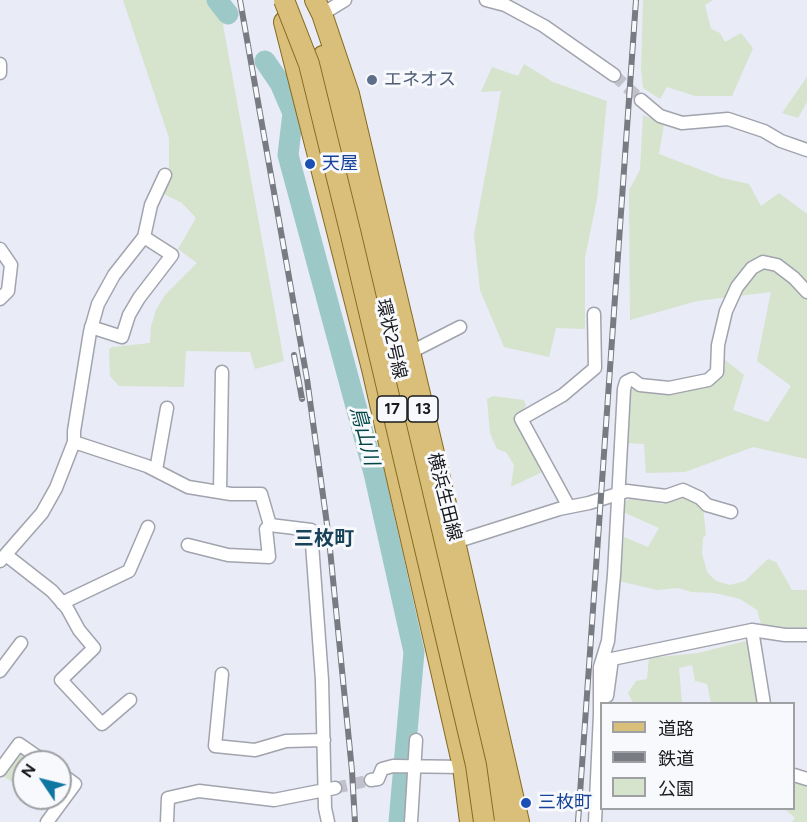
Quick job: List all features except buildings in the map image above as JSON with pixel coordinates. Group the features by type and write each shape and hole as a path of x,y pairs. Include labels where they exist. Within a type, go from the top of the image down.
{"main road":[{"name":"13","path":"274,0 287,29 372,369 463,767 470,822"},
{"name":"環状2号線","path":"284,0 309,64 351,235 476,765 484,822"},
{"name":"環状2号線","path":"301,0 311,21 337,109 499,796 502,822"},
{"name":"横浜生田線","path":"318,7 349,94 519,822"}],"street":[{"path":"318,7 345,0"},
{"path":"486,0 505,5 544,26 614,75"},
{"path":"0,64 0,73"},
{"path":"641,100 660,116 682,123 728,119 764,131 781,141 807,150"},
{"path":"130,700 102,724 61,680 94,648 52,591 3,558 42,513 56,488 74,442 91,327 98,304 114,276 144,237 151,205 165,175"},
{"path":"91,327 122,337 129,315 139,298 172,255 144,237"},
{"path":"0,249 11,265 8,291 0,299"},
{"path":"602,702 600,667 608,641 626,382 632,379 640,385 669,388 708,380 717,372 718,345 726,311 737,287 752,268 763,262 777,265 807,292"},
{"path":"569,507 521,419 563,396 595,368 594,314"},
{"path":"410,353 460,327"},
{"path":"220,492 222,372"},
{"path":"156,470 167,408"},
{"path":"74,442 156,470 188,487 220,492 261,494 270,525"},
{"path":"455,542 627,491 666,496 683,490 707,505 731,512"},
{"path":"188,545 228,555 269,557 266,529 270,525"},
{"path":"270,525 311,530 324,740 331,788 325,808 328,822"},
{"path":"62,603 129,571 148,527"},
{"path":"752,630 764,702"},
{"path":"604,702 612,659 752,630 785,635 807,635"},
{"path":"0,671 21,643"},
{"path":"222,674 215,746 255,750 285,741 324,740"},
{"path":"411,822 416,740"},
{"path":"15,750 20,744 28,750"},
{"path":"596,822 600,747"},
{"path":"0,770 12,754"},
{"path":"371,780 378,779 382,769 393,766 463,767"},
{"path":"167,822 168,798 199,791 274,800 331,788"}],"green space":[{"path":"123,0 213,0 220,8 284,361 255,369 250,352 186,351 184,387 119,386 110,376 109,350 112,347 150,343 151,326 156,310 165,295 197,263 178,249 196,218 182,203 162,193 169,175 169,138"},
{"path":"643,0 713,0 705,5 711,29 720,33 725,42 741,33 753,48 732,96 695,96 667,87 660,99 643,88 641,69"},
{"path":"524,64 553,82 607,101 597,199 585,258 585,329 556,328 549,357 504,347 480,290 474,235 501,91 481,92 492,67 518,76"},
{"path":"807,77 807,102 798,118 782,113"},
{"path":"643,115 664,124 659,154 722,178 749,184 761,206 779,193 807,214 807,459 753,447 685,472 646,473 644,444 627,443 628,390 638,389 667,394 708,385 719,378 724,359 744,375 733,410 768,422 791,386 757,361 771,292 697,301 630,320 629,190 640,170"},
{"path":"493,396 524,400 526,406 515,418 542,472 511,487 514,465 506,452 497,449 490,433 487,399"},
{"path":"685,497 703,507 706,535 703,538 702,553 707,572 716,581 730,585 745,581 768,559 776,562 792,590 807,590 807,629 785,630 762,627 757,610 740,599 678,588 657,590 619,581 624,537 648,547 659,528 623,512 624,502 632,498 663,504"},
{"path":"750,640 761,702 711,702 707,684 695,681 692,665 679,668 682,702 632,702 628,693 636,681 647,679 649,658 698,653"},
{"path":"12,763 12,782 3,776"},
{"path":"795,779 807,784 807,822 792,822 795,818 786,810 795,810"}],"waterway":[{"name":"鳥山川","path":"217,0 228,14"},
{"name":"鳥山川","path":"265,61 280,83 293,113 288,155 374,473 414,652 399,822"}],"tunnel":[{"path":"614,75 641,100"},
{"path":"335,788 371,780"}],"railway":[{"path":"240,0 307,379 329,539 355,822"},
{"path":"578,822 636,0"},
{"path":"294,355 302,399"}],"place":[{"name":"エネオス","path":"372,80"},
{"name":"天屋","path":"310,164"},
{"name":"三枚町","path":"526,803"}],"district":[{"name":"三枚町","path":"324,539"}]}
